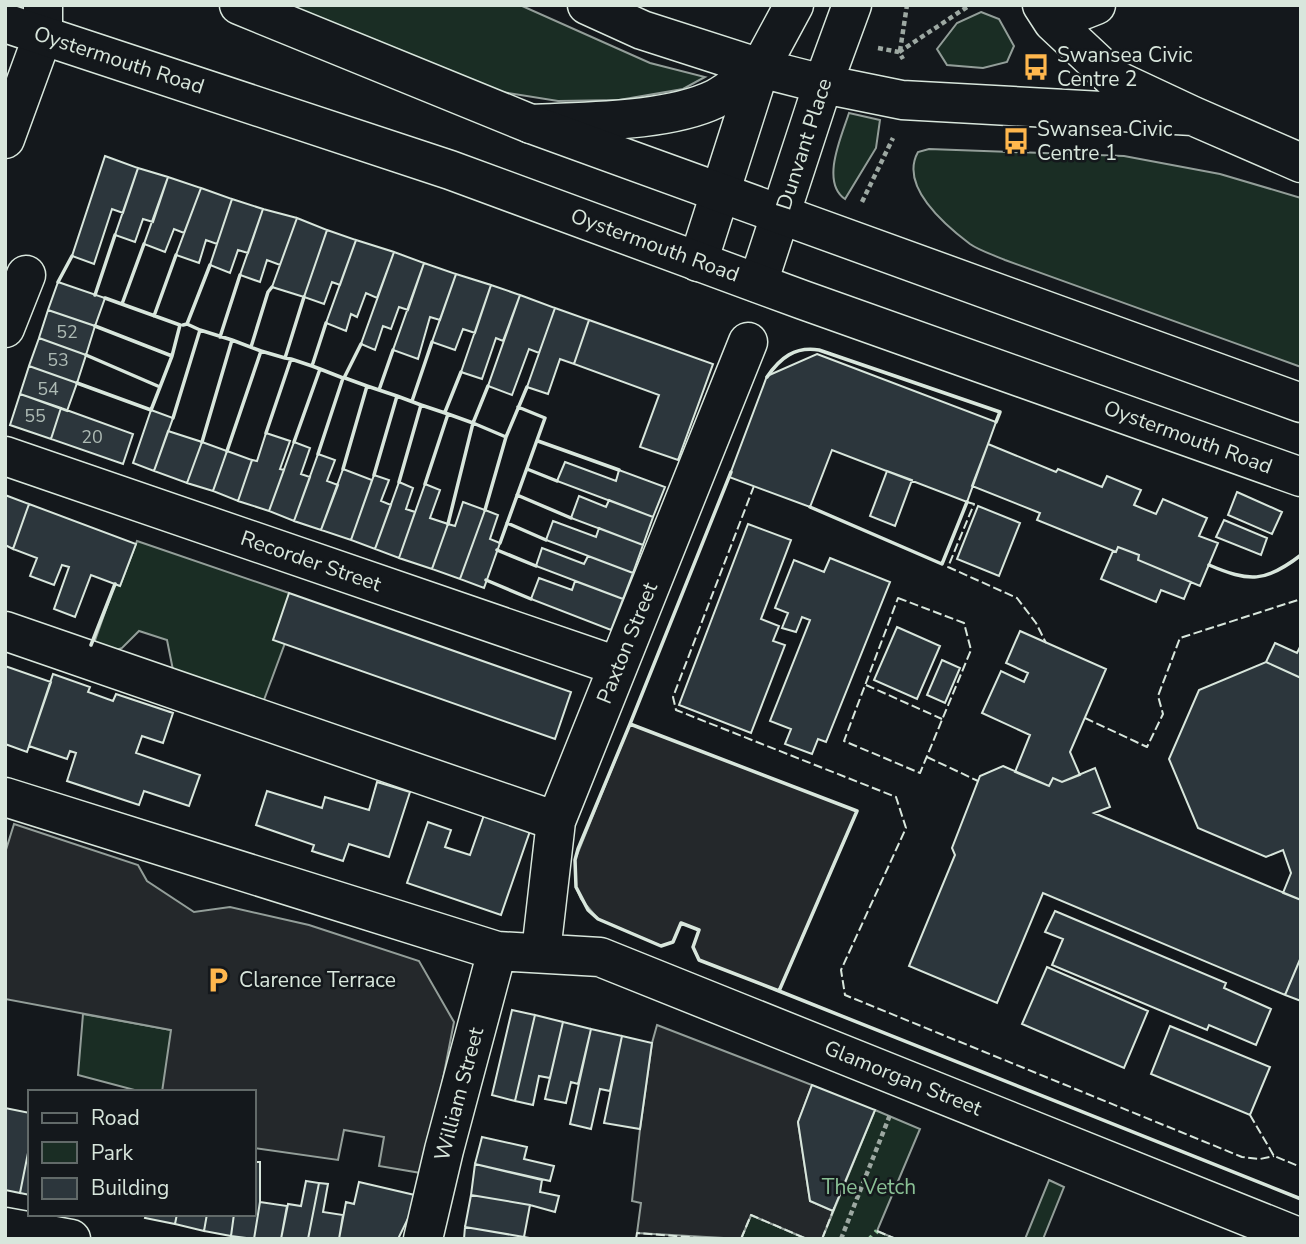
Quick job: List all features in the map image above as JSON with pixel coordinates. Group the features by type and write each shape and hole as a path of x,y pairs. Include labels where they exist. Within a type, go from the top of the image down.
{"street":[{"path":"239,5 531,124 1301,403"},
{"path":"587,5 642,30 760,68 902,100 1193,117"},
{"path":"698,262 760,68 794,5"},
{"name":"Dunvant Place","path":"758,283 823,84 852,5"},
{"path":"1047,14 1096,5"},
{"path":"1047,14 1114,79 1193,117 1301,163"},
{"path":"5,139 43,20"},
{"name":"Oystermouth Road","path":"5,23 43,20 698,262 1301,477"},
{"path":"531,124 615,120 681,110 716,98 760,68"},
{"path":"5,328 26,275"},
{"name":"Paxton Street","path":"541,952 556,821 748,342"},
{"name":"Recorder Street","path":"5,456 617,666"},
{"path":"5,631 556,821"},
{"path":"5,797 498,951"},
{"name":"Glamorgan Street","path":"498,951 600,957 1301,1238"},
{"name":"William Street","path":"424,1236 444,1150 498,951"},
{"path":"5,1227 53,1237"}],"path":[{"path":"907,5 899,52 908,66"},
{"path":"878,49 899,52 970,5"},
{"path":"841,1239 905,1078"}],"green space":[{"path":"278,5 520,5 650,63 705,77 683,89 619,100 558,101 495,91"},
{"path":"981,12 999,19 1014,46 1007,62 983,68 947,65 937,49 957,23"},
{"path":"849,113 880,120 876,148 845,199 838,191 833,170"},
{"path":"929,149 1124,156 1220,174 1301,198 1301,367 1005,260 974,246 938,216 920,191 914,165 918,152"},
{"path":"137,541 289,593 285,643 261,708 173,670 167,640 139,631 122,648 112,652 93,646 115,584 120,586"},
{"path":"83,1014 171,1030 177,1090 134,1090 78,1075"},
{"name":"The Vetch","path":"875,1110 920,1129 877,1231 896,1239 822,1239"},
{"path":"1049,1180 1064,1187 1043,1239 1025,1239"},
{"name":"The Vetch","path":"751,1215 807,1239 741,1239"}],"shaded area":[{"path":"630,724 857,811 779,991 699,960 693,947 699,930 681,923 673,942 661,946 598,919 581,899 576,887 575,860"},
{"name":"Clarence Terrace","path":"14,824 138,865 147,881 194,912 230,907 309,925 419,961 454,1022 434,1125 421,1173 379,1166 384,1137 344,1130 338,1160 256,1148 256,1090 162,1090 171,1030 5,999 5,853"},
{"path":"657,1025 812,1085 798,1122 810,1201 833,1211 822,1239 807,1239 751,1215 741,1239 637,1233 641,1203 632,1201 652,1043"}],"building":[{"path":"105,156 138,168 123,213 112,209 94,264 72,256"},
{"path":"138,168 168,177 153,222 143,219 135,242 115,235"},
{"path":"168,177 201,188 184,233 174,229 165,252 144,244"},
{"path":"201,188 232,199 217,244 206,240 199,263 176,255"},
{"path":"232,199 263,209 248,253 238,250 230,273 210,265"},
{"path":"263,209 297,218 280,265 267,260 260,282 240,275"},
{"path":"297,218 327,230 304,297 272,287"},
{"path":"327,230 356,240 340,285 332,282 324,304 304,297"},
{"path":"356,240 394,252 377,298 366,293 357,317 351,314 346,331 326,323"},
{"path":"394,252 424,263 408,310 399,307 391,329 383,326 375,350 361,344"},
{"path":"424,263 456,274 440,320 430,317 418,359 393,350"},
{"path":"456,274 491,285 475,333 463,329 455,350 432,342"},
{"path":"58,282 105,298 95,326 48,310"},
{"path":"491,285 520,295 503,341 496,338 482,379 461,372"},
{"path":"520,295 555,308 539,353 529,349 512,395 488,386"},
{"path":"555,308 589,320 574,364 560,359 548,394 527,387"},
{"path":"48,310 95,326 86,355 39,338"},
{"path":"589,320 713,364 678,460 640,447 659,395 574,364"},
{"path":"39,338 86,355 77,383 29,366"},
{"path":"817,354 996,422 967,502 832,450 810,507 729,477 767,376"},
{"path":"29,366 77,383 67,411 20,394"},
{"path":"20,394 61,408 51,439 10,425"},
{"path":"61,408 133,434 123,464 51,439"},
{"path":"151,410 173,418 154,471 133,463"},
{"path":"168,431 202,442 187,483 154,471"},
{"path":"266,433 290,441 280,469 284,470 269,511 238,501 252,460 257,461"},
{"path":"202,442 227,451 213,491 187,483"},
{"path":"294,442 310,448 301,474 310,477 294,521 269,511"},
{"path":"988,444 1056,472 1058,469 1102,487 1107,476 1141,490 1134,505 1156,514 1163,499 1207,518 1199,536 1218,543 1200,586 1138,560 1139,555 1118,547 1116,552 1037,520 1040,513 972,486"},
{"path":"227,451 252,460 238,501 213,491"},
{"path":"318,454 335,460 327,481 338,485 321,530 294,521"},
{"path":"565,462 616,481 619,470 665,487 653,517 557,481"},
{"path":"343,469 372,480 351,540 321,530"},
{"path":"887,471 912,480 895,526 870,516"},
{"path":"374,475 389,480 381,501 391,505 375,549 351,540"},
{"path":"399,482 413,488 406,509 415,512 399,558 375,549"},
{"path":"425,484 440,490 430,518 448,524 432,569 399,558"},
{"path":"1237,492 1282,512 1272,534 1228,515"},
{"path":"5,495 29,504 13,549 5,545"},
{"path":"579,496 606,507 609,500 653,517 643,545 571,518"},
{"path":"463,502 485,510 460,579 432,569 448,524 455,526"},
{"path":"29,504 136,544 120,586 91,575 75,617 54,609 69,567 62,565 54,585 30,576 37,558 13,549"},
{"path":"978,506 1020,523 999,576 957,559"},
{"path":"485,510 498,515 490,539 500,543 484,588 460,579"},
{"path":"1224,520 1267,538 1261,555 1216,537"},
{"path":"553,521 596,537 599,528 643,545 633,573 546,540"},
{"path":"748,524 791,540 761,619 779,626 773,641 785,645 751,733 679,705"},
{"path":"1118,547 1139,555 1138,560 1191,582 1184,599 1161,590 1156,602 1101,579 1113,551 1116,552"},
{"path":"542,548 584,564 588,556 633,573 623,599 536,566"},
{"path":"830,558 890,582 826,742 818,739 812,754 785,744 791,729 770,721 810,620 802,617 796,632 782,628 788,613 775,608 794,560 824,572"},
{"path":"539,578 572,590 575,581 623,599 611,630 531,599"},
{"path":"289,593 571,692 555,739 273,640"},
{"path":"897,627 940,646 917,699 874,680"},
{"path":"1020,631 1106,669 1070,752 1080,775 1062,782 1053,778 1049,786 1015,772 1030,735 982,713 1001,671 1024,682 1028,673 1006,663"},
{"path":"1275,643 1297,653 1301,645 1301,678 1266,662"},
{"path":"942,660 960,668 945,703 927,695"},
{"path":"1266,662 1301,678 1301,900 1283,893 1291,873 1283,850 1266,857 1198,828 1169,759 1199,690"},
{"path":"5,666 51,682 27,752 5,744"},
{"path":"53,674 90,687 88,692 113,701 116,694 173,713 163,743 142,736 136,753 200,775 189,806 144,791 139,805 67,781 76,753 70,751 67,759 29,746"},
{"path":"1003,766 1049,786 1053,778 1062,782 1095,768 1110,807 1094,813 1301,900 1301,957 1285,995 1043,893 997,1003 909,966 955,855 952,848 980,776"},
{"path":"377,782 410,792 389,857 349,844 343,861 312,851 314,845 256,825 267,791 322,808 325,797 369,810"},
{"path":"484,815 530,831 501,915 407,883 428,822 451,830 445,847 470,855"},
{"path":"1055,911 1226,983 1224,988 1271,1009 1256,1045 1209,1025 1207,1030 1052,965 1063,939 1045,932"},
{"path":"1301,957 1301,1001 1285,995"},
{"path":"1047,967 1148,1011 1124,1068 1022,1024"},
{"path":"512,1010 535,1015 515,1101 492,1095"},
{"path":"535,1015 563,1022 550,1078 539,1076 533,1105 515,1101"},
{"path":"563,1022 591,1029 578,1084 571,1082 566,1103 545,1099"},
{"path":"1170,1026 1270,1067 1250,1115 1151,1074"},
{"path":"591,1029 622,1036 610,1091 600,1089 591,1129 570,1124"},
{"path":"622,1036 652,1043 640,1129 604,1123"},
{"path":"812,1085 875,1110 833,1211 810,1201 798,1122"},
{"path":"5,1108 28,1113 28,1153 20,1193 5,1190"},
{"path":"482,1137 527,1147 524,1159 554,1166 550,1181 475,1164"},
{"path":"28,1153 28,1195 20,1193"},
{"path":"256,1162 260,1162 260,1202 254,1239 231,1236 234,1216 256,1216"},
{"path":"475,1164 542,1180 540,1192 559,1196 555,1212 471,1195"},
{"path":"306,1181 319,1183 308,1239 281,1239 288,1204 301,1206"},
{"path":"359,1182 419,1196 398,1239 339,1239 346,1202 354,1204"},
{"path":"319,1183 328,1184 323,1212 343,1215 339,1239 308,1239"},
{"path":"471,1195 530,1205 524,1237 465,1227"},
{"path":"260,1202 287,1206 281,1239 254,1239"},
{"path":"146,1216 177,1216 175,1224"},
{"path":"177,1216 207,1216 204,1231 175,1224"},
{"path":"207,1216 234,1216 231,1236 204,1231"},
{"path":"465,1227 524,1237 535,1239 464,1239"}],"hedge":[{"path":"870,1239 877,1231"}],"fence":[{"path":"754,486 673,697 676,710 896,797 906,828 841,970 845,995 1242,1157 1260,1159 1274,1156"},
{"path":"967,502 974,504 948,567 1017,598 1036,623 1046,643"},
{"path":"898,598 964,623 971,650 920,773 844,741 898,598"},
{"path":"1085,718 1147,747 1163,714 1158,696 1180,638 1301,599"},
{"path":"866,685 942,719"},
{"path":"927,757 978,781"},
{"path":"1250,1115 1274,1156 1301,1167"},
{"path":"822,1239 835,1206"},
{"path":"741,1239 751,1215 807,1239"},
{"path":"877,1231 896,1239"},
{"path":"636,1239 637,1233 714,1239"}],"wall":[{"path":"95,295 115,235"},
{"path":"122,304 144,244"},
{"path":"154,316 176,255"},
{"path":"58,282 72,256"},
{"path":"183,325 187,324 210,265"},
{"path":"220,337 240,275"},
{"path":"251,347 268,292 272,287"},
{"path":"261,351 285,358 304,297"},
{"path":"105,298 180,325 172,356"},
{"path":"291,359 312,366 326,323"},
{"path":"173,418 200,330 187,324"},
{"path":"95,326 172,356 160,387"},
{"path":"200,330 232,340 202,442"},
{"path":"227,451 261,351 232,340"},
{"path":"412,401 432,342"},
{"path":"344,378 361,344"},
{"path":"379,390 393,350"},
{"path":"767,377 777,364 789,355 803,350 819,350 1000,412 996,422"},
{"path":"77,383 151,410 160,387 86,355"},
{"path":"266,433 291,359 285,358"},
{"path":"294,442 320,369 312,366"},
{"path":"318,454 343,378 320,369"},
{"path":"445,412 461,372"},
{"path":"343,469 367,386 345,378"},
{"path":"367,386 397,396 374,475"},
{"path":"448,414 473,423 488,386"},
{"path":"506,437 527,387"},
{"path":"397,396 421,405 399,482"},
{"path":"421,405 448,414 425,484"},
{"path":"500,543 545,418 518,407"},
{"path":"448,524 473,423 506,437 485,510"},
{"path":"538,441 619,470"},
{"path":"527,469 557,481"},
{"path":"731,472 630,724 857,811 779,991 1301,1199"},
{"path":"517,495 571,518"},
{"path":"810,507 942,564 967,502"},
{"path":"507,523 546,540"},
{"path":"497,550 536,566"},
{"path":"1209,565 1235,575 1256,577 1277,571 1301,555"},
{"path":"486,580 531,599"},
{"path":"91,645 115,584"},
{"path":"630,724 575,860 576,887 588,910 598,919 661,946 673,942 681,923 699,930 693,947 699,960 779,991"}],"place":[{"name":"Swansea Civic Centre 2","path":"1036,67"},
{"name":"Swansea Civic Centre 1","path":"1016,141"},
{"name":"Clarence Terrace","path":"218,980"}]}
